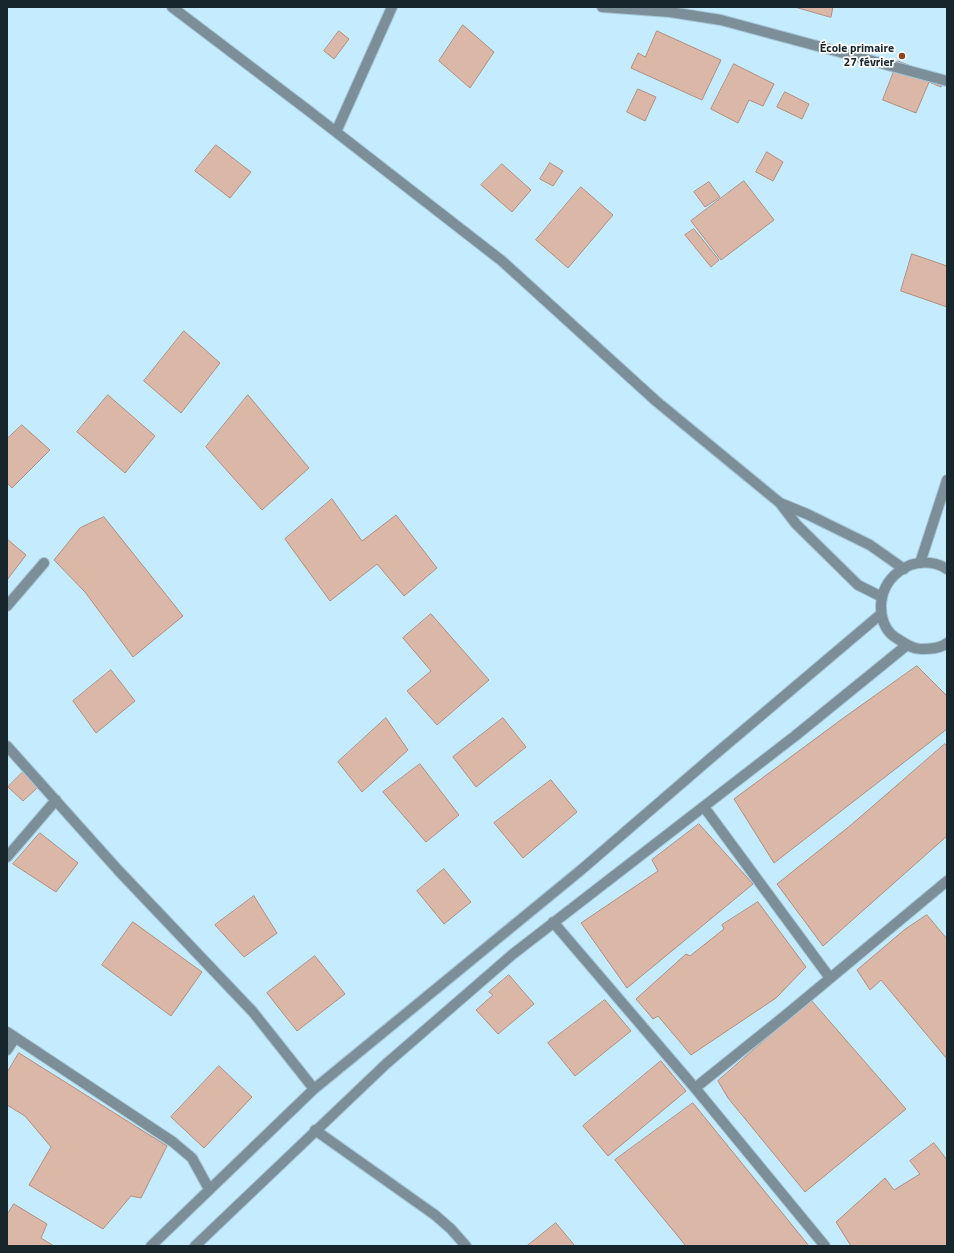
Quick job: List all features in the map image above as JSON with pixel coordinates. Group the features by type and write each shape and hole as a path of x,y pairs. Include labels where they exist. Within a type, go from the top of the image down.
{"street":[{"path":"172,7 502,261 656,401 780,503 796,524 858,585 882,597"},
{"path":"336,132 392,7"},
{"path":"602,7 670,12 721,20 947,81"},
{"path":"920,563 947,480"},
{"path":"780,503 807,514 870,545 904,568"},
{"path":"7,606 44,562"},
{"path":"946,645 930,649 915,649 891,634 881,614 882,597 887,583 896,573 909,565 920,563 936,564 947,569"},
{"path":"151,1246 314,1089 581,870 881,614"},
{"path":"195,1246 386,1064 513,954 807,726 907,645"},
{"path":"7,746 118,870 253,1012 314,1089"},
{"path":"7,857 56,800"},
{"path":"704,806 830,978"},
{"path":"695,1088 947,880"},
{"path":"553,922 695,1088 826,1246"},
{"path":"7,1050 11,1035 173,1142 192,1158 209,1189"},
{"path":"315,1130 435,1215 451,1229 466,1246"}],"building":[{"path":"795,7 833,7 831,17"},
{"path":"463,25 494,52 470,88 439,61"},
{"path":"339,31 349,39 334,59 324,51"},
{"path":"657,31 721,60 702,100 631,68 638,53 645,57"},
{"path":"898,61 944,79 941,87 929,82 916,113 883,100"},
{"path":"734,64 774,84 763,106 749,100 738,123 711,109"},
{"path":"638,89 656,97 645,121 627,112"},
{"path":"785,92 809,104 802,119 777,107"},
{"path":"216,145 251,172 230,198 195,171"},
{"path":"767,152 783,162 773,181 756,172"},
{"path":"550,163 563,171 553,186 540,179"},
{"path":"502,164 531,190 512,212 481,185"},
{"path":"744,181 774,220 721,260 691,221"},
{"path":"709,182 720,197 705,207 694,192"},
{"path":"581,187 613,215 568,268 536,240"},
{"path":"694,229 719,260 711,267 685,235"},
{"path":"912,254 947,266 947,307 901,291"},
{"path":"184,331 220,363 181,413 144,381"},
{"path":"108,395 155,436 125,473 77,432"},
{"path":"248,395 309,468 262,510 206,447"},
{"path":"22,425 50,450 12,488 7,483 7,439"},
{"path":"332,499 362,541 396,515 437,568 404,596 377,564 330,601 285,539"},
{"path":"104,517 183,616 133,657 85,592 54,560 80,528"},
{"path":"7,539 26,555 7,580"},
{"path":"431,614 489,680 437,725 407,691 431,671 403,638"},
{"path":"917,666 947,696 947,729 774,863 734,799 842,719"},
{"path":"111,670 135,701 96,733 73,701"},
{"path":"386,718 408,750 362,792 338,762"},
{"path":"503,718 526,747 476,787 453,757"},
{"path":"945,744 947,746 947,836 823,946 777,884 851,825"},
{"path":"420,764 459,815 426,842 383,792"},
{"path":"23,772 38,787 23,801 8,787"},
{"path":"551,780 577,812 523,858 494,823"},
{"path":"699,824 753,884 627,988 581,923 658,871 652,860"},
{"path":"40,833 78,863 56,892 13,864"},
{"path":"444,869 471,902 444,924 417,891"},
{"path":"254,896 277,933 244,957 215,925"},
{"path":"758,902 806,967 776,998 691,1055 658,1016 653,1019 636,999 686,954 690,956 724,929 722,925"},
{"path":"927,915 947,939 947,1059 881,980 870,990 857,970 904,930"},
{"path":"133,922 202,972 171,1016 102,965"},
{"path":"315,956 345,994 297,1031 267,993"},
{"path":"509,975 534,1004 498,1034 476,1010 493,995 489,992"},
{"path":"605,1000 631,1031 575,1076 548,1043"},
{"path":"811,1000 906,1109 805,1192 728,1098 718,1081"},
{"path":"19,1053 167,1146 141,1198 131,1196 103,1229 29,1185 51,1147 25,1116 7,1105 7,1073"},
{"path":"661,1061 686,1091 608,1156 583,1126"},
{"path":"219,1066 252,1097 204,1148 171,1117"},
{"path":"693,1103 809,1246 686,1246 615,1160"},
{"path":"934,1143 947,1160 947,1246 851,1246 836,1222 885,1178 894,1190 920,1174 910,1161"},
{"path":"14,1204 47,1224 41,1238 54,1246 7,1246 7,1215"},
{"path":"556,1223 575,1246 527,1246"}],"place":[{"name":"École primaire 27 février","path":"902,56"}]}
